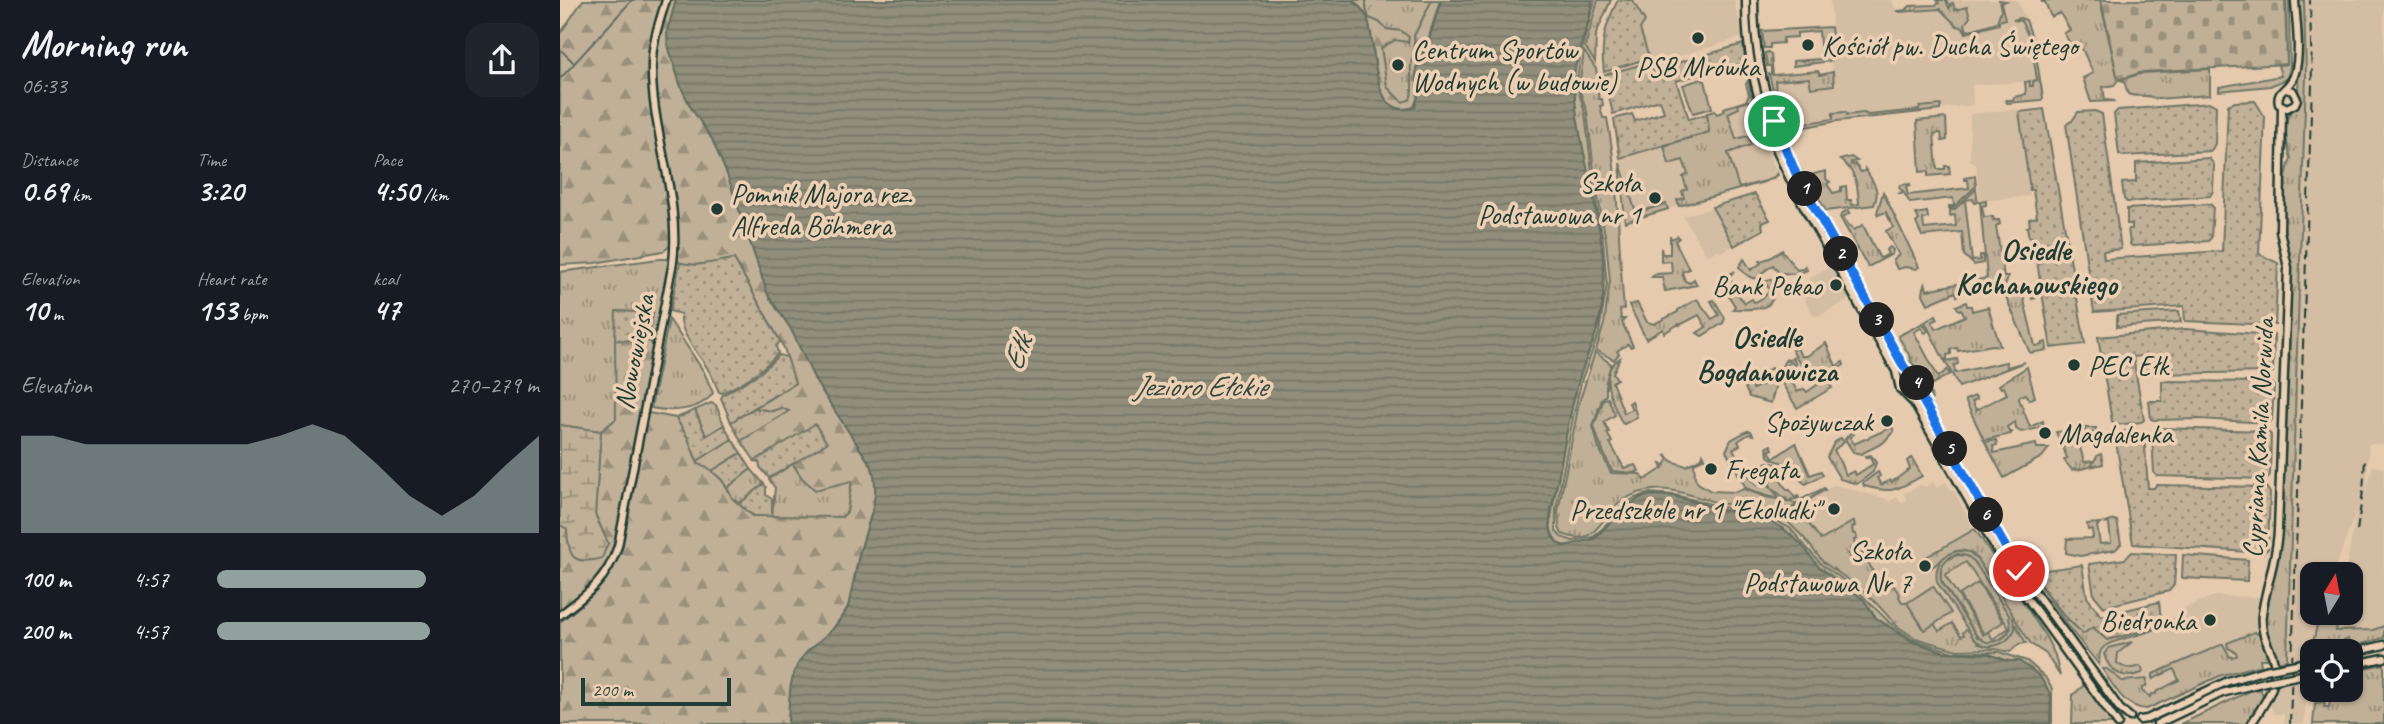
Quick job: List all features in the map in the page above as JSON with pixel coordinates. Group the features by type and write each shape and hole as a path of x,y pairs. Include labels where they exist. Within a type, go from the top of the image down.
{"street":[{"name":"Nowowiejska","path":"560,615 603,578 616,553 673,262 673,221 652,73 653,47 666,0"},
{"path":"1746,0 1747,40 1753,77 1770,138 1788,178 1896,371 1900,389 1914,403 2007,570 2119,724 2130,717"},
{"path":"1754,0 1755,34 1762,79 1783,147 1797,176 1902,364 1917,383 1922,399 2011,559 2120,709 2142,722 2228,681 2300,663"},
{"path":"2295,0 2298,75 2294,93 2296,102 2286,108 2278,102 2277,97 2294,76 2297,58"},
{"path":"2286,89 2294,93"},
{"name":"Cypriana Kamila Norwida","path":"2251,724 2269,695 2275,676 2261,619 2276,558 2278,529 2288,268 2280,231 2286,108"},
{"path":"1899,382 1903,376 1912,376"},
{"path":"1903,392 1913,391 1917,383"},
{"path":"2363,650 2384,645"},
{"path":"2363,662 2384,658"},
{"path":"2157,724 2213,697 2300,675"}],"shaded area":[{"path":"1632,0 1734,0 1743,37 1659,62 1649,58 1640,28 1645,21"},
{"path":"1830,0 1891,0 1900,13 1941,9 1940,0 2017,0 2026,20 2022,20 2031,41 2038,81 1972,85 1973,105 1784,127 1770,79 1811,74 1833,81 1831,59 1835,59"},
{"path":"2304,0 2384,0 2384,444 2369,444 2366,490 2373,466 2384,468 2384,626 2373,630 2336,630 2337,625 2363,625 2363,562 2347,562 2357,509 2337,562 2300,562 2300,625 2317,625 2314,639 2300,639 2300,657 2287,660 2306,52"},
{"path":"1751,101 1763,142 1777,173 1773,178 1627,221 1620,158 1709,132 1706,121 1708,117 1728,112 1738,104"},
{"path":"2018,109 2030,196 1980,201 1976,164 1970,160 1970,114"},
{"path":"1712,208 1734,246 1721,252 1717,250 1707,256 1683,216"},
{"path":"1833,264 1850,296 1848,300 1819,316 1814,316 1805,301 1809,279"},
{"name":"Szkoła Podstawowa Nr 7","path":"1933,482 1937,488 1946,482 1951,491 1954,491 2006,579 2037,621 1998,647 1985,647 1976,642 1915,632 1825,548 1797,512 1803,500 1835,485 1887,499 1889,502 1897,497 1901,503 1907,500 1904,494 1920,485 1925,487"},
{"path":"2214,596 2263,597 2258,622 2264,645 2229,663 2129,704 2082,645 2163,627 2162,623 2167,623 2185,608"},
{"path":"2300,681 2300,702 2306,702 2304,724 2284,724 2284,714 2274,714 2269,702 2276,686"}],"green space":[{"path":"583,0 676,0 667,32 668,45 681,87 712,139 727,174 768,295 791,329 816,382 872,467 875,477 875,502 859,554 848,607 828,636 807,652 791,685 788,724 560,724 560,622 599,588 616,562 648,413 676,418 688,438 698,464 707,467 722,480 733,499 753,516 842,517 847,512 852,481 815,490 802,478 793,464 772,450 755,461 741,441 789,411 782,408 772,411 755,408 795,383 784,348 734,259 705,264 676,261 677,241 663,251 595,263 560,265 560,34"},
{"path":"1353,0 1366,0 1369,18 1386,29 1401,31 1409,37 1408,42 1395,40 1381,48 1387,87 1402,102 1410,100 1411,95 1414,36 1432,0 1440,0 1416,69 1418,96 1414,107 1399,108 1389,103 1382,92 1367,17"},
{"path":"1366,0 1432,0 1414,36 1410,100 1402,102 1387,87 1381,48 1395,40 1401,31 1386,29 1369,18"},
{"path":"1592,0 1595,0 1580,57 1577,86 1585,113 1607,285 1599,333 1582,379 1573,418 1556,510 1556,531 1561,537 1573,541 1592,537 1620,507 1650,493 1675,495 1727,508 1762,513 1790,528 1821,564 1855,588 1892,625 1912,639 1953,652 1999,652 2027,661 2045,677 2052,689 2052,724 2051,695 2040,677 2031,669 2018,661 2008,661 1989,654 1944,652 1912,641 1876,618 1863,599 1819,568 1770,520 1660,495 1640,499 1629,505 1595,537 1585,543 1574,546 1560,545 1556,540 1550,523 1566,434 1578,381 1602,305 1601,250 1581,142 1574,83 1578,52"},
{"path":"1598,0 1611,0 1596,34 1595,62 1585,47"},
{"path":"1618,0 1632,0 1645,21 1640,29 1649,58 1604,72 1605,35"},
{"path":"1937,0 1946,0 1949,8 1953,3 1955,10 1967,7 1970,17 1965,24 1967,31 1997,22 2001,10 1999,0 2006,1 2001,3 2005,19 1999,21 1999,24 1966,33 1963,27 1957,26 1940,9 1898,11 1906,10 1910,6 1936,5 1939,3"},
{"path":"2041,0 2100,0 2118,80 2114,85 2103,87 2105,100 2115,101 2091,102 2083,78 2093,73 2081,46 2073,49 2064,33 2070,30 2060,13 2051,17 2045,2"},
{"path":"2101,0 2285,0 2287,64 2143,72 2118,80"},
{"path":"2286,0 2289,0 2290,67 2287,79 2270,86 2219,91 2219,87 2281,76 2278,65 2287,64"},
{"path":"2298,0 2304,0 2306,75 2287,660 2277,662 2266,635 2264,621 2281,534 2290,269 2284,227 2285,184 2291,158 2286,129 2290,111 2298,98"},
{"path":"2013,20 2026,20 2034,43 2043,98 2007,103 2006,100 2026,94 2025,82 2030,81 2030,86 2033,86 2033,81 2037,80 2031,41 2021,21"},
{"path":"1831,27 1835,59 1831,61 1793,66 1793,61 1821,59 1819,31 1797,33 1797,37 1783,38 1783,43 1770,44 1770,48 1764,48 1762,31"},
{"path":"1743,44 1746,64 1727,66 1676,81 1689,119 1707,114 1709,132 1620,158 1614,119 1632,114 1635,121 1664,112 1660,100 1613,114 1604,75 1646,63 1651,65 1655,77 1672,72 1670,65"},
{"path":"1584,51 1596,69 1599,99 1602,99 1603,105 1600,106 1603,118 1607,118 1618,213 1624,309 1620,310 1621,319 1625,319 1622,322 1633,346 1628,344 1617,351 1619,354 1614,360 1596,350 1604,324 1610,281 1587,112 1579,88"},
{"path":"1765,53 1771,55 1773,75 1818,71 1820,75 1833,72 1834,85 1811,88 1809,78 1775,81 1778,109 1769,74 1771,66 1767,66"},
{"path":"2210,69 2210,95 2156,99 2131,95 2128,94 2124,81 2120,80 2143,73"},
{"path":"1701,79 1705,81 1712,108 1693,113 1683,85"},
{"path":"1748,81 1753,103 1750,101 1738,104 1739,108 1728,113 1736,139 1748,136 1751,145 1728,153 1739,188 1767,181 1679,206 1677,200 1684,198 1682,191 1687,189 1683,177 1688,174 1683,160 1669,164 1664,146 1709,132 1707,113 1715,111 1717,114 1725,111 1724,108 1746,101 1749,95 1746,84"},
{"path":"2255,101 2265,117 2259,254 2278,263 2275,325 2185,321 2184,306 2094,312 2066,124 2072,121 2078,112 2095,111 2102,114 2121,249 2103,251 2104,259 2222,251 2228,105"},
{"path":"2211,103 2216,106 2215,144 2211,151 2123,156 2119,154 2114,114 2118,110"},
{"path":"1941,105 1940,110 1837,121 1790,130 1784,127 1780,117 1783,114 1787,126 1833,119 1833,113 1868,115"},
{"path":"2044,109 2085,344 2051,348 2033,237 2029,237 2027,227 2030,226 2029,219 2037,217 2033,190 2030,190 2019,112"},
{"path":"1946,118 1947,140 1942,141 1941,133 1934,134 1937,169 1949,166 1950,174 1928,176 1928,171 1920,172 1917,121"},
{"path":"1851,157 1857,161 1851,162 1852,165 1855,164 1861,172 1865,169 1873,182 1877,195 1874,205 1826,211 1806,176 1826,171 1826,179 1830,182 1827,184 1833,193 1846,186 1847,200 1851,200 1852,205 1859,204 1855,179 1850,169 1840,160"},
{"path":"2209,158 2214,165 2213,191 2210,196 2127,202 2124,199 2122,183 2136,182 2136,163"},
{"path":"1620,163 1636,213 1666,204 1668,209 1625,222"},
{"path":"1975,176 1976,186 1953,208 1949,206 1954,206 1953,198 1910,203 1904,193 1900,193 1903,191 1899,188 1900,185 1910,184 1906,187 1908,195 1969,188 1968,180 1964,178"},
{"path":"1976,189 1978,202 1974,203 1973,199 1965,200 1972,261 1980,260 1980,255 1983,255 1983,263 1974,265 1964,255 1962,232 1922,236 1916,223 1919,220 1916,214 1927,212 1928,218 1923,219 1924,229 1956,226 1955,215 1950,216 1950,210 1954,210"},
{"path":"1883,192 1919,267 1916,269 1897,269 1893,260 1899,255 1886,231 1893,227 1886,212 1877,213"},
{"path":"1755,194 1770,220 1762,223 1763,230 1734,246 1712,207"},
{"path":"1986,201 1986,205 1982,206 1984,217 1993,216 2000,224 1996,226 2004,277 2008,277 2004,290 1990,294 1988,286 1957,296 1956,292 1928,304 1923,294 1925,282 1927,290 1987,278 1980,202"},
{"path":"2210,204 2213,207 2211,238 2208,241 2130,244 2128,229 2132,229 2132,224 2127,224 2127,209"},
{"path":"1848,211 1850,213 1843,217 1849,227 1854,230 1863,225 1879,257 1888,254 1886,250 1890,247 1892,254 1868,267 1840,217"},
{"path":"1670,236 1671,239 1678,236 1679,238 1675,241 1689,269 1682,272 1685,281 1690,283 1694,279 1697,285 1665,291 1662,277 1652,277 1655,274 1672,273 1671,261 1661,262 1661,248 1662,254 1670,254"},
{"path":"1782,250 1797,270 1805,266 1807,270 1798,274 1779,273 1773,265 1762,273 1764,278 1756,279 1739,267 1744,259 1751,270 1761,263 1760,261"},
{"path":"667,259 670,264 656,336 649,337 653,313 616,311 616,419 601,431 560,425 560,272"},
{"path":"734,259 780,341 776,346 778,353 765,366 722,393 686,336 681,314 670,311 680,263 696,265"},
{"path":"1735,271 1728,277 1745,303 1765,296 1770,290 1766,284 1762,285 1760,282 1771,279 1774,290 1770,303 1758,308 1733,309 1735,306 1719,280"},
{"path":"2034,287 2036,298 2032,299 2030,291 2022,292 2035,346 2046,342 2047,350 2030,353 2005,295"},
{"path":"1697,299 1712,319 1719,315 1711,301 1714,300 1725,318 1723,323 1702,336 1697,333 1706,327 1699,315 1646,339 1629,305 1637,303 1647,322 1654,324"},
{"path":"1966,302 1972,311 1988,307 2000,346 1958,351 1957,348 1951,349 1951,354 1944,360 1925,322 1936,315 1938,319 1932,322 1936,329 1965,316 1956,306"},
{"path":"616,311 653,313 648,341 615,340"},
{"path":"2179,311 2181,322 2117,327 2117,315"},
{"path":"669,319 704,372 713,393 700,404 684,409 651,408"},
{"path":"1923,323 1928,331 1925,333 1921,328 1914,332 1938,377 1947,370 1950,374 1929,386 1932,400 1924,375 1910,361 1911,358 1898,336"},
{"path":"2185,329 2274,335 2273,372 2150,374 2144,371 2142,356 2133,357 2144,420 2116,425 2112,421 2098,337"},
{"path":"615,340 648,341 654,344 614,551 598,577 560,610 560,525 608,543 595,514 601,431 616,419"},
{"path":"1826,343 1836,366 1843,362 1844,365 1828,374 1821,369 1804,370 1792,350 1797,348 1801,356 1807,356"},
{"path":"1595,352 1611,364 1606,381 1606,395 1602,399 1593,426 1599,448 1611,473 1640,474 1645,480 1663,468 1661,464 1665,465 1669,459 1667,455 1671,461 1686,466 1702,458 1703,454 1705,458 1694,463 1695,478 1711,491 1735,492 1744,489 1766,497 1797,503 1777,517 1754,509 1663,489 1654,490 1635,494 1620,502 1589,535 1573,537 1562,534 1558,511 1579,403"},
{"path":"779,355 787,357 795,383 731,422 721,398 723,395 760,373"},
{"path":"1793,357 1796,364 1794,366 1792,362 1785,366 1797,392 1804,389 1807,392 1824,380 1821,374 1817,375 1817,371 1824,374 1832,388 1797,408 1777,375 1786,359"},
{"path":"1620,358 1613,373 1617,379 1612,382 1624,413 1632,409 1629,403 1632,401 1637,417 1624,424 1611,398 1608,380 1613,364"},
{"path":"1957,359 1958,364 1954,365 1955,373 2006,362 2007,367 2025,362 1959,387 1945,361"},
{"path":"2027,367 2035,397 2029,400 2026,394 2019,399 2030,427 2043,421 2044,427 2021,432 2016,429 2015,422 2007,427 2011,434 1984,440 1965,400 1975,396 1977,399 1972,402 1976,410 2007,394 2004,387 1999,385"},
{"path":"1771,368 1777,379 1771,403 1749,397 1743,383 1745,377 1756,372 1757,375 1750,380 1753,389 1771,381 1765,372"},
{"path":"2162,381 2272,382 2272,420 2268,423 2151,419 2149,401 2162,401"},
{"path":"1608,398 1615,415 1604,422 1612,442 1610,443 1624,468 1636,465 1639,471 1634,473 1612,471 1601,447 1594,426 1604,399"},
{"path":"711,403 716,405 724,425 706,436 695,410"},
{"path":"755,408 772,411 782,408 790,411 741,441 731,422"},
{"path":"695,410 706,436 724,425 732,439 697,461 676,418"},
{"path":"815,424 827,443 769,478 759,462 755,461"},
{"path":"560,425 601,431 595,514 608,543 602,558 584,561 574,557 569,546 567,529 560,525"},
{"path":"1892,427 1894,431 1883,443 1861,454 1853,452 1845,439 1853,430 1854,434 1850,437 1854,444"},
{"path":"2096,428 2097,432 2076,432 2084,462 2093,461 2091,466 2101,454 2103,464 2072,470 2064,460 2067,458 2061,443 2069,433 2060,442 2056,432"},
{"path":"2158,428 2267,431 2271,435 2270,475 2267,479 2157,476 2154,473 2152,434"},
{"path":"2135,430 2144,434 2148,488 2154,488 2156,485 2266,487 2270,493 2268,549 2263,553 2133,544 2115,436 2117,432"},
{"path":"1751,431 1753,435 1749,434 1738,441 1740,445 1733,449 1737,456 1735,457 1756,485 1766,482 1779,497 1766,496 1746,488 1726,451 1731,440"},
{"path":"1841,438 1844,442 1834,450 1846,475 1854,471 1856,475 1873,464 1869,456 1865,456 1871,455 1876,463 1873,472 1857,484 1840,479 1827,457 1834,443"},
{"path":"732,439 741,453 712,471 698,464 697,461"},
{"path":"1996,440 1994,453 2036,444 2037,448 2049,448 2042,457 2004,478 1985,442"},
{"path":"1796,443 1810,475 1821,471 1823,475 1806,484 1787,465 1768,456 1767,447 1771,445 1773,449 1769,451 1774,458"},
{"path":"741,453 751,469 727,488 712,471"},
{"path":"1912,458 1922,476 1889,490 1864,486 1863,483 1878,472 1880,476 1877,478 1881,485 1890,480 1892,482 1910,469 1907,461"},
{"path":"1768,462 1781,465 1775,472 1787,490 1790,490 1795,498 1799,498 1788,501 1772,488 1761,469"},
{"path":"793,464 802,478 852,480 847,512 842,518 772,516 775,488 769,479"},
{"path":"751,469 764,484 739,504 727,488"},
{"path":"764,484 766,495 772,499 772,516 753,516 739,504"},
{"path":"1824,488 1825,490 1802,507 1808,523 1821,540 1854,521 1853,534 1856,534 1857,539 1854,540 1859,548 1850,549 1850,558 1863,553 1878,580 1876,586 1889,579 1902,602 1907,602 1924,630 1934,624 1939,631 1952,623 1961,636 1967,629 1979,644 1991,647 2009,638 2016,625 2026,643 2019,644 2010,652 1995,649 1957,650 1915,638 1897,626 1857,586 1823,562 1804,538 1780,518 1792,511 1802,499"},
{"path":"2117,521 2121,544 2115,550 2080,556 2066,553 2067,539 2093,538 2092,529 2088,530 2087,524 2101,523 2097,526 2100,544 2111,543 2109,524 2106,523"},
{"path":"1975,529 2046,637 2055,655 2060,676 2046,654 2031,644 1974,555 1954,552 1927,570 1921,560"},
{"path":"1969,552 1977,559 2012,613 2015,629 2003,642 1985,646 1974,639 1937,582 1940,562 1952,553","holes":["1958,554 1974,561 2009,615 2011,628 2007,635 1997,641 1986,642 1977,637 1941,581 1941,571 1946,560"]},
{"path":"2132,552 2176,555 2174,585 2169,591 2104,607 2094,595 2089,564 2125,559"},
{"path":"1958,555 1967,556 1974,561 2009,615 2011,627 2001,639 1986,642 1977,636 1941,580 1944,564","holes":["1966,562 2009,628 1993,639 1988,632 1983,635 1945,575"]},
{"path":"2183,555 2248,560 2247,581 2182,578"},
{"path":"2082,565 2087,597 2101,616 2159,602 2161,620 2155,621 2156,628 2107,640 2093,627 2083,634 2064,615 2031,572"},
{"path":"2031,573 2064,616 2083,634 2092,627 2107,640 2161,627 2106,646 2100,653 2099,665"},
{"path":"2018,576 2122,717 2120,719 2019,583"},
{"path":"1978,583 2003,622 1984,634 1959,595"},
{"path":"1933,586 1951,613 1925,630 1907,603"},
{"path":"2317,625 2337,625 2336,631 2373,630 2384,626 2384,638 2363,644 2363,639 2314,639"},
{"path":"2254,632 2260,635 2271,663 2260,659 2261,665 2222,675 2147,709 2132,705 2126,700 2102,669 2107,669 2122,681 2147,679 2146,687 2142,688 2142,691 2150,697 2179,680 2174,669 2153,679 2153,674 2223,644 2230,657 2237,656 2236,652 2228,648 2227,643"},
{"path":"2132,642 2118,653 2117,663 2128,668 2140,666 2143,670 2135,675 2123,675 2113,670 2104,654 2109,648"},
{"path":"2384,664 2384,724 2313,724 2315,703 2325,702 2324,707 2329,707 2330,702 2363,702 2363,668"},
{"path":"2087,685 2115,724 2072,724 2073,695"},
{"path":"2260,689 2263,695 2268,689 2248,724 2181,724 2250,691"}],"water":[{"name":"Jezioro Ełckie","path":"676,0 1353,0 1367,17 1382,93 1390,104 1400,109 1415,107 1418,96 1416,69 1429,40 1441,0 1592,0 1578,54 1574,88 1577,118 1602,244 1602,306 1575,392 1567,430 1551,512 1550,526 1554,539 1564,546 1594,539 1623,509 1640,498 1651,495 1673,496 1722,510 1761,516 1784,529 1801,544 1819,567 1863,599 1876,618 1911,641 1944,652 1989,654 2008,661 2019,661 2031,669 2040,677 2051,695 2050,724 788,724 791,686 796,667 807,652 839,622 847,609 872,512 875,479 872,467 816,382 791,329 768,295 727,174 712,139 691,108 681,87 668,45 667,32"}],"waterway":[{"path":"560,79 632,0"},
{"path":"560,49 573,62"}],"railway":[{"path":"2290,724 2312,84 2310,0"},
{"path":"2357,531 2365,460"}],"place":[{"name":"PSB Mrówka","path":"1698,38"},
{"name":"Kościół pw. Ducha Świętego","path":"1808,45"},
{"name":"Centrum Sportów Wodnych (w budowie)","path":"1398,65"},
{"name":"Szkoła Podstawowa nr 1","path":"1655,198"},
{"name":"Pomnik Majora rez. Alfreda Böhmera","path":"717,209"},
{"name":"Bank Pekao","path":"1836,285"},
{"name":"PEC Ełk","path":"2074,365"},
{"name":"Spożywczak","path":"1887,421"},
{"name":"Magdalenka","path":"2045,433"},
{"name":"Fregata","path":"1711,469"},
{"name":"Przedszkole nr 1 \"Ekoludki\"","path":"1834,509"},
{"name":"Szkoła Podstawowa Nr 7","path":"1925,566"},
{"name":"Biedronka","path":"2210,620"}],"district":[{"name":"Osiedle Kochanowskiego","path":"2036,267"},
{"name":"Osiedle Bogdanowicza","path":"1767,354"}],"route":[{"path":"1774,121 1797,176 1904,367 1915,377 1922,399 2019,571"}],"water label":[{"name":"Ełk","path":"1017,353"}]}
